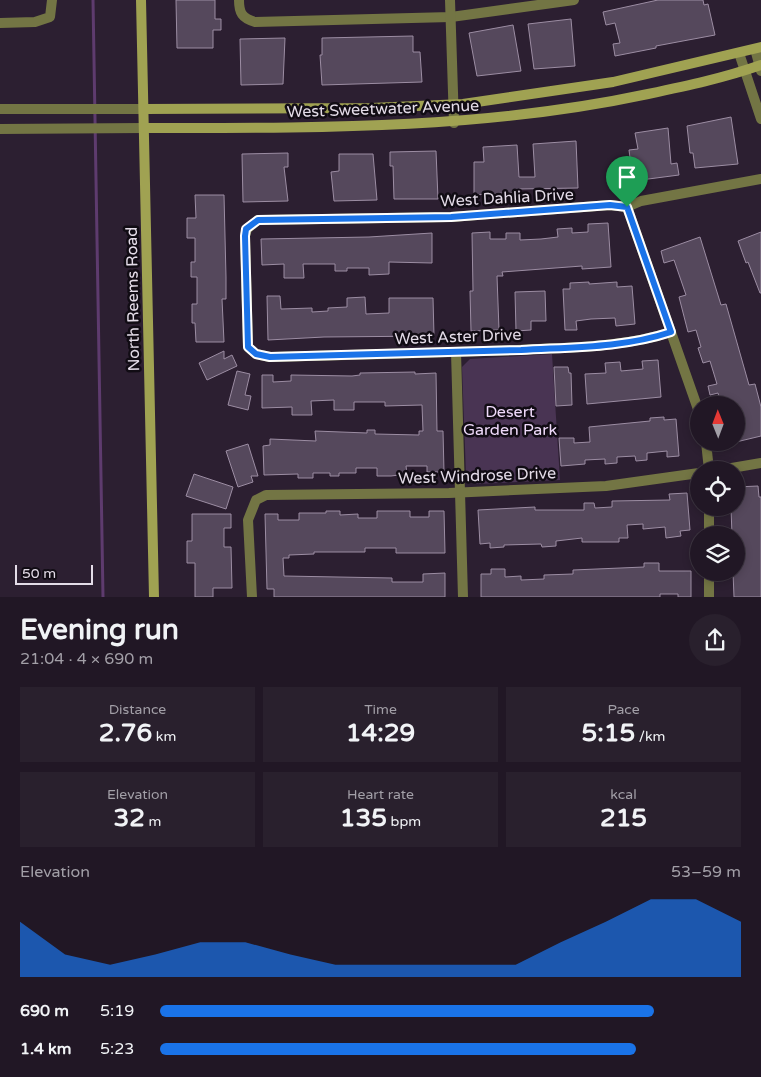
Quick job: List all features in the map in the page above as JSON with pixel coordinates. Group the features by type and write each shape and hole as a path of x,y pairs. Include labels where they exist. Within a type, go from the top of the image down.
{"street":[{"path":"0,23 35,22 50,17 52,0"},
{"name":"North Reems Road","path":"141,0 154,597"},
{"path":"239,0 239,11 244,18 254,22 451,17 574,0"},
{"path":"450,0 454,122"},
{"path":"758,48 760,68"},
{"name":"West Sweetwater Avenue","path":"0,109 371,108 453,104 596,85 758,48"},
{"path":"739,53 761,120"},
{"name":"West Sweetwater Avenue","path":"0,129 368,127 529,116 606,104 760,68"},
{"name":"West Dahlia Drive","path":"248,347 245,236 246,229 258,220 451,217 610,205 627,207 640,201 761,179"},
{"path":"627,207 693,396"},
{"name":"West Aster Drive","path":"248,347 256,354 270,357 456,352 612,344 648,340 671,332"},
{"path":"456,352 463,597"},
{"path":"745,466 761,463"},
{"name":"West Windrose Drive","path":"252,597 248,520 256,500 266,496 460,492 606,486 690,474"},
{"path":"709,581 710,597"}],"green space":[{"name":"Desert Garden Park","path":"552,354 560,480 477,484 466,475 462,367 470,359"}],"building":[{"path":"176,0 215,0 215,19 221,19 221,30 213,30 213,48 177,48"},
{"path":"658,0 703,0 704,5 708,4 715,35 615,56 613,44 620,43 615,23 606,25 603,12"},
{"path":"571,19 575,66 534,69 528,24"},
{"path":"513,25 521,71 477,76 469,33"},
{"path":"413,36 413,52 420,52 422,82 322,85 320,55 322,55 322,38"},
{"path":"285,38 283,84 241,85 240,39"},
{"path":"731,117 738,164 695,168 693,153 690,153 687,126"},
{"path":"668,128 671,164 677,163 679,175 633,181 629,150 638,149 635,133"},
{"path":"576,141 578,188 519,189 519,192 474,195 474,162 484,162 483,147 517,145 519,177 535,177 533,144"},
{"path":"436,151 438,199 394,199 393,166 390,166 390,152"},
{"path":"288,153 288,167 284,167 288,201 243,202 242,154"},
{"path":"339,154 373,154 377,200 334,201 331,172 339,171"},
{"path":"195,195 224,195 226,299 222,299 224,342 196,342 195,323 192,323 192,304 197,304 197,277 191,277 191,262 195,262 195,238 187,238 187,218 196,218"},
{"path":"608,223 611,267 582,269 582,266 502,272 503,276 497,276 499,330 471,331 470,291 473,291 472,233 490,232 490,239 506,239 506,233 520,233 520,240 541,239 558,237 557,229 572,228 572,233 588,232 588,224"},
{"path":"761,232 761,293 760,293 738,241"},
{"path":"432,233 432,263 389,262 389,274 369,275 369,268 347,268 347,271 335,271 335,264 303,264 304,278 284,278 284,264 262,265 261,239 369,237"},
{"path":"700,237 721,305 726,304 749,385 755,384 761,407 761,436 745,440 745,396 719,396 718,393 710,395 708,386 717,384 710,361 703,363 698,348 701,347 696,330 688,332 679,297 686,295 674,260 664,263 661,251"},
{"path":"589,282 589,284 617,282 617,287 632,286 635,324 616,326 615,318 591,319 576,321 577,330 565,330 563,289 570,289 570,283"},
{"path":"545,291 546,321 531,321 531,330 516,331 515,292"},
{"path":"267,296 280,296 281,309 312,308 312,312 328,311 328,308 347,307 347,298 365,297 366,314 389,313 389,298 433,298 434,336 324,337 268,340"},
{"path":"224,351 224,359 232,355 237,366 207,380 199,363"},
{"path":"658,360 661,397 587,404 585,374 606,373 605,363 620,362 621,371 643,369 642,361"},
{"path":"554,367 568,367 569,373 571,373 572,405 556,406"},
{"path":"237,371 250,374 245,395 251,396 248,410 228,405"},
{"path":"415,372 415,374 436,373 437,431 443,431 444,472 427,472 427,466 406,466 407,474 391,476 377,476 377,468 356,468 356,473 339,473 339,476 330,476 330,473 313,473 313,478 298,478 298,474 264,475 263,446 270,445 270,439 316,441 315,431 367,433 367,430 375,430 375,434 419,435 419,431 423,431 422,405 385,406 385,402 354,402 354,410 334,410 334,400 311,401 312,415 292,415 292,407 262,408 262,375 273,375 273,382 291,381 291,375 352,376 360,375 360,373"},
{"path":"664,417 664,420 676,419 679,456 667,457 667,451 647,453 647,460 636,461 635,456 617,457 617,463 605,464 605,459 585,460 585,464 561,466 559,438 574,438 574,443 590,442 589,427 650,421 650,418"},
{"path":"248,444 258,476 251,476 253,482 238,487 226,451"},
{"path":"194,474 233,487 226,509 186,496"},
{"path":"758,486 759,497 761,497 761,597 734,597 733,581 745,581 745,526 732,526 731,516 745,516 745,487"},
{"path":"687,493 690,530 680,531 681,536 666,538 665,527 643,529 643,524 627,525 628,538 619,538 619,542 582,542 582,538 556,541 556,546 542,547 541,544 504,545 504,547 490,548 490,543 480,544 478,510 535,507 535,510 584,510 584,503 594,503 595,508 612,507 612,501 670,500 669,494"},
{"path":"326,511 340,511 340,515 358,514 358,518 377,518 377,511 410,511 410,517 429,517 429,511 444,511 445,553 396,553 396,548 365,548 365,552 314,552 314,554 289,555 289,558 283,558 284,576 392,578 392,582 423,582 423,574 445,573 445,597 274,597 274,589 267,589 265,514 278,514 278,520 299,520 299,513 326,513"},
{"path":"192,514 231,514 231,528 224,528 224,547 231,547 232,588 213,588 213,597 195,597 195,563 187,563 187,541 192,541"},
{"path":"644,563 659,563 659,571 690,571 691,597 678,597 678,594 660,594 660,597 481,597 481,574 491,574 491,569 505,569 505,577 521,576 521,580 544,579 544,575 573,574 573,570 644,567"}],"waterway":[{"path":"93,0 103,597"}],"route":[{"path":"610,205 627,207 671,332 648,340 612,344 456,352 270,357 256,354 248,347 245,236 246,229 258,220 451,217 580,209 610,205"}]}
